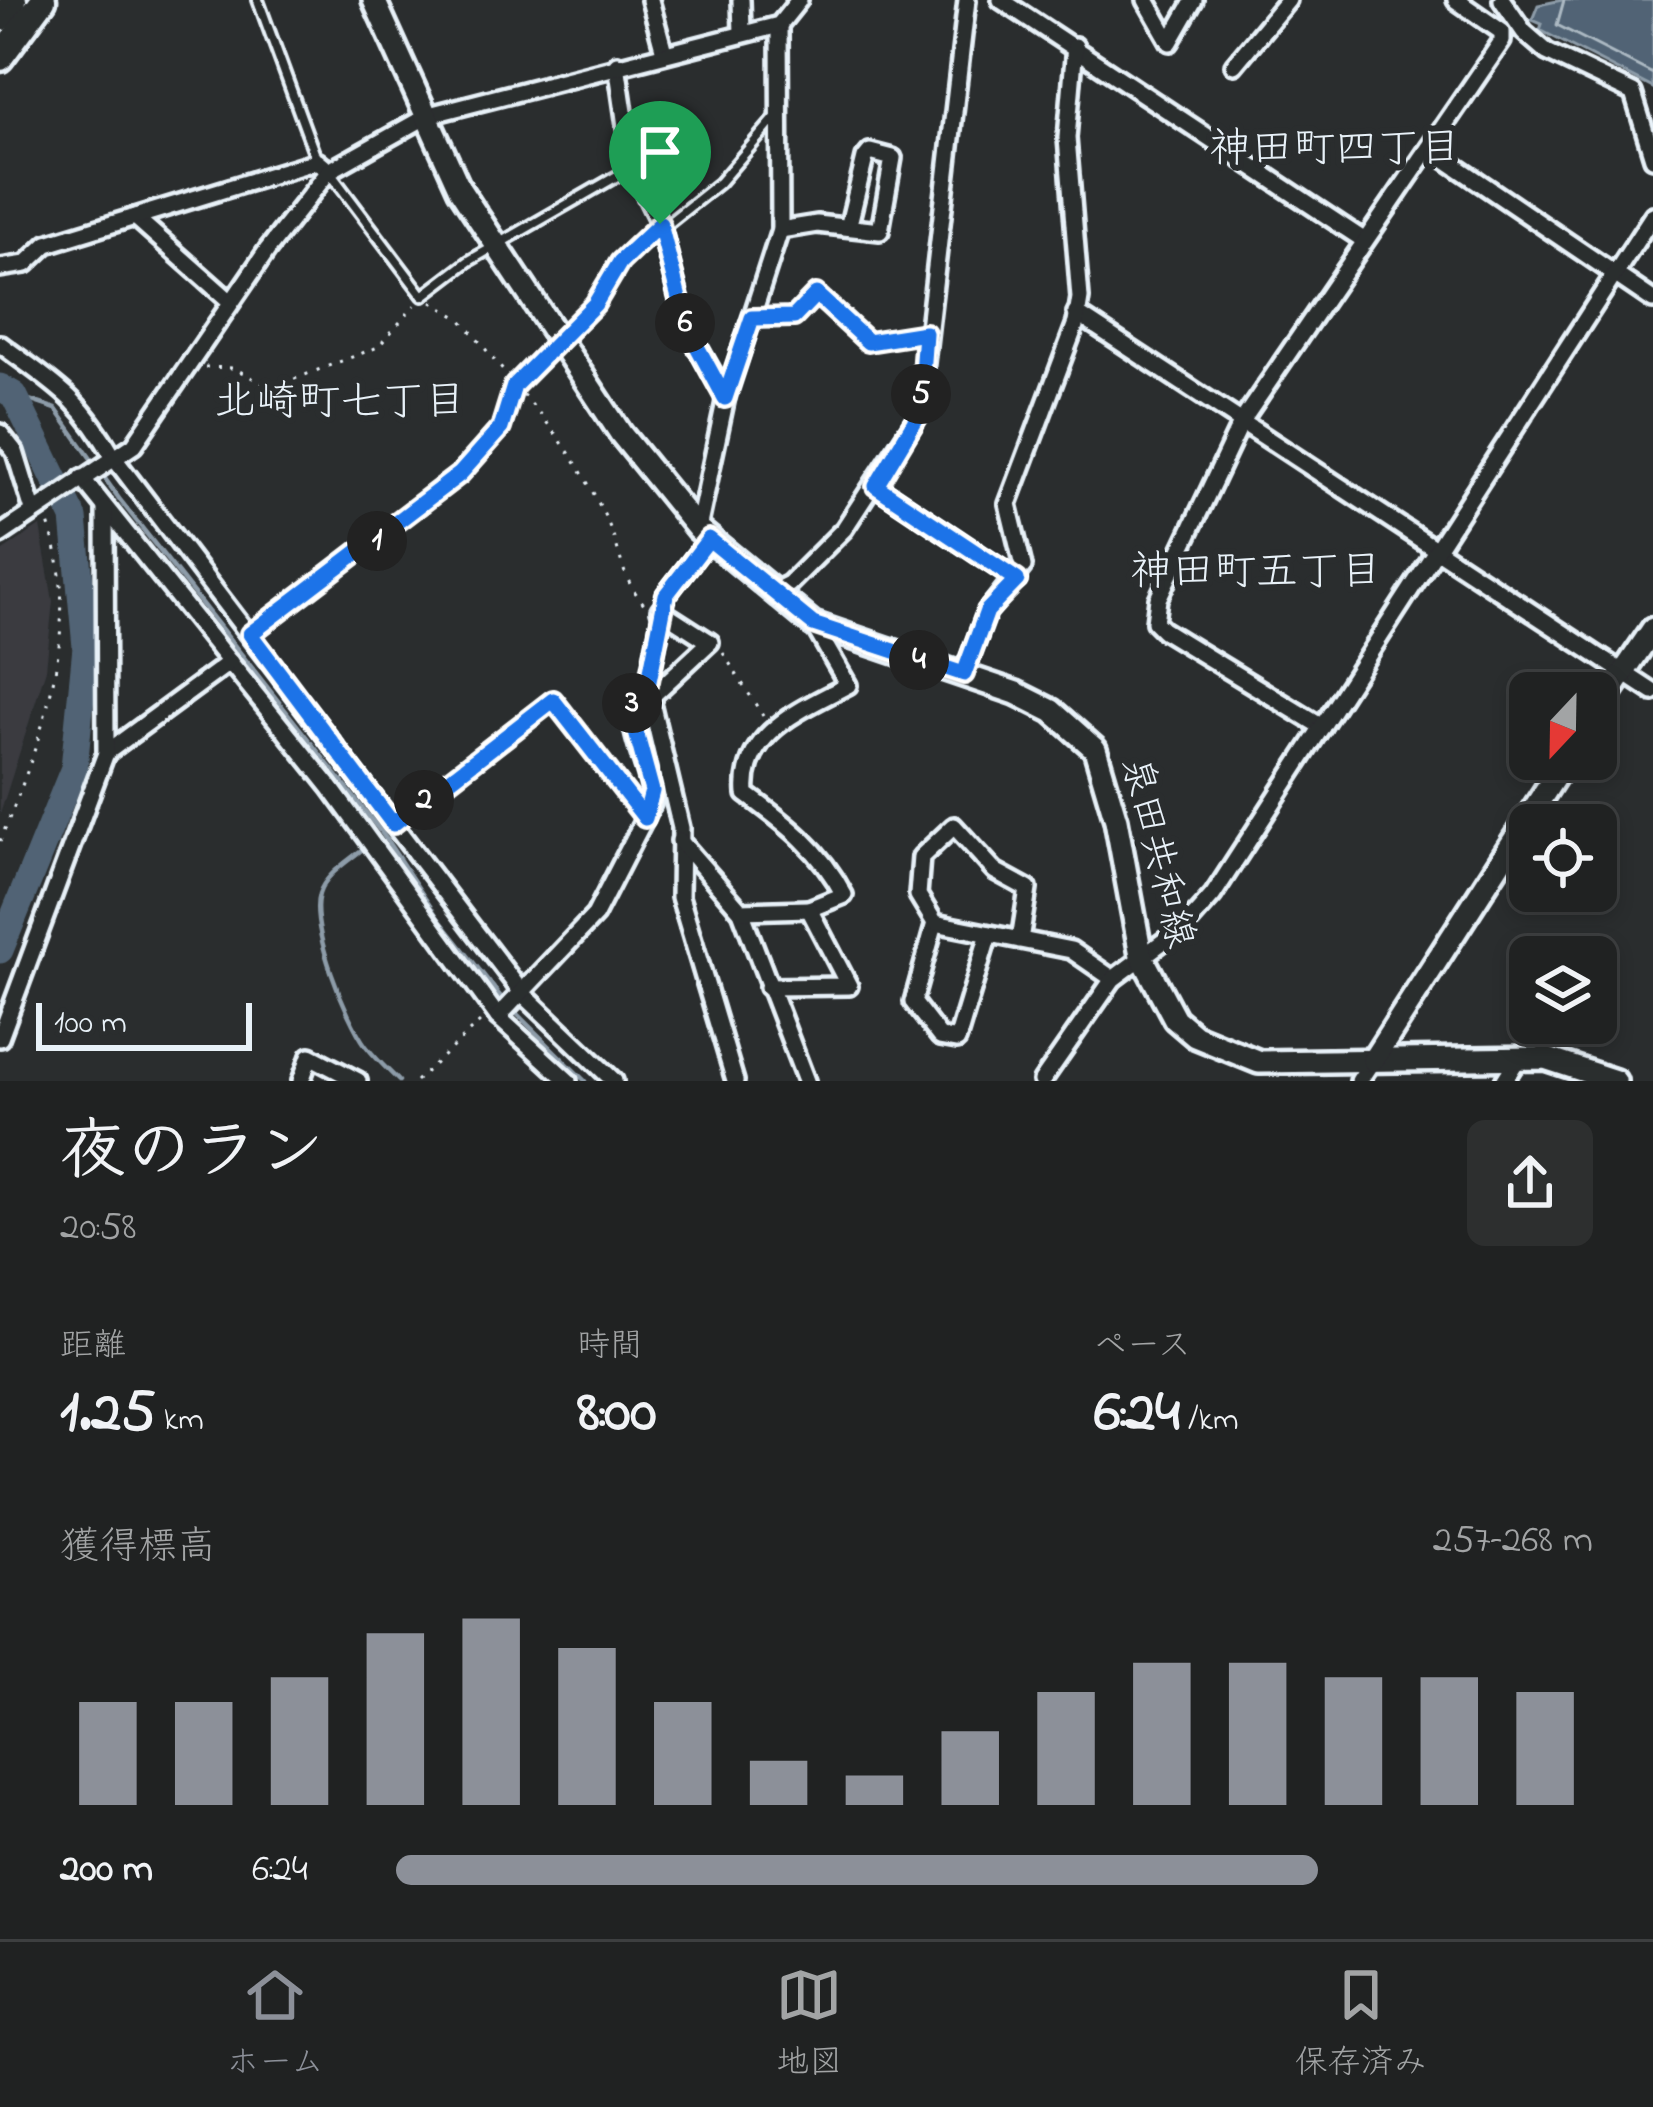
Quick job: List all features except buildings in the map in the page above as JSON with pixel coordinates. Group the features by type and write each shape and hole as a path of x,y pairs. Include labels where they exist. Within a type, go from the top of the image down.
{"main road":[{"path":"0,19 14,0"},
{"path":"0,58 43,0"},
{"name":"泉田共和線","path":"374,0 460,190 621,434 704,534 813,624 964,674 1052,711 1094,749 1116,820 1141,955 1175,1019 1208,1042 1259,1062 1545,1058 1616,1081"},
{"path":"1617,680 1653,629"},
{"path":"1372,1060 1552,780"}],"street":[{"path":"650,0 664,52"},
{"path":"741,0 742,32"},
{"path":"0,268 26,264 47,244 323,166 428,115 778,25 799,0"},
{"path":"775,591 789,584 844,529 919,414 967,0"},
{"path":"1001,0 1362,239"},
{"path":"1146,0 1170,42 1194,0"},
{"path":"1234,65 1288,0"},
{"path":"1322,727 1155,622 1158,599 1242,421 1362,239 1502,41 1502,32 1456,0"},
{"path":"1511,4 1524,32 1547,52 1633,93 1653,158"},
{"path":"735,1081 686,925 680,897 680,841 645,695 658,615 704,534 725,398 780,230 783,107 778,25"},
{"path":"964,674 987,611 1017,580 1023,566 1008,504 1076,313 1067,138 1075,46"},
{"path":"617,64 632,167 660,224 686,326 725,398"},
{"path":"1429,148 1653,300"},
{"path":"780,230 849,224 880,231 893,158 870,152 849,224"},
{"path":"0,535 134,445 158,416 323,166"},
{"path":"1042,1081 1113,979 1141,955 1156,950 1213,895 1653,214"},
{"path":"135,217 231,302"},
{"path":"1076,313 1653,692"},
{"path":"0,344 60,383 90,416 111,459 523,994 614,1081"},
{"path":"0,433 15,452 39,506"},
{"path":"83,478 331,787 499,1013 568,1081"},
{"path":"876,486 1017,580"},
{"path":"0,1038 106,753 105,508"},
{"path":"499,1013 523,994 595,915 645,818 652,791 630,710 710,642 658,615"},
{"path":"741,911 809,909 844,895 828,865 801,834 746,794 744,774 770,728 848,685 813,624"},
{"path":"106,753 230,662"},
{"path":"989,934 957,1040 940,1036 913,1002 935,923 918,895 920,857 954,826 995,871 1028,889 1020,940"},
{"path":"680,841 741,911 806,1081"},
{"path":"768,987 850,986 809,909"},
{"path":"935,923 1071,950 1113,979"},
{"path":"301,1081 310,1056 358,1081"},
{"path":"1504,1081 1519,1057"},
{"path":"1359,1081 1372,1060"}],"lane":[{"path":"258,0 323,166 423,296 496,245 632,167"},
{"path":"250,634 435,498 501,428 514,386 595,304 620,262 660,224 719,183 783,107"},
{"path":"752,318 794,317 816,294 868,342 925,333"}],"path":[{"path":"194,375 217,364 271,388 378,347 423,296 461,320 554,428 587,480 621,555 622,578 658,615"},
{"path":"0,841 20,792 58,648 59,561 39,506"},
{"path":"710,642 718,644 770,728"},
{"path":"393,824 553,700 645,818"},
{"path":"416,1081 499,1013"}],"shaded area":[{"path":"40,526 53,601 46,669 0,814 0,553"}],"water":[{"path":"1562,0 1653,0 1653,88 1540,30 1542,24 1532,20 1538,5"}],"waterway":[{"path":"0,387 14,395 74,518 86,647 74,768 0,950"},
{"path":"14,395 56,409 120,500 382,833 438,918 504,1001"},
{"path":"365,847 322,887 319,927 331,972 358,1033 399,1081"},
{"path":"512,1009 585,1081"}],"district":[{"name":"神田町四丁目","path":"1335,150"},
{"name":"北崎町七丁目","path":"340,403"},
{"name":"神田町五丁目","path":"1256,573"}],"route":[{"path":"660,224 686,326 725,398 752,318 794,317 816,294 868,342 925,333 919,414 876,486 1017,580 987,611 964,674 813,624 709,539 666,595 657,619 649,681 630,710 652,791 645,818 553,700 393,824 250,634 435,498 460,474 501,428 514,386 595,304 620,262 660,224"}]}
